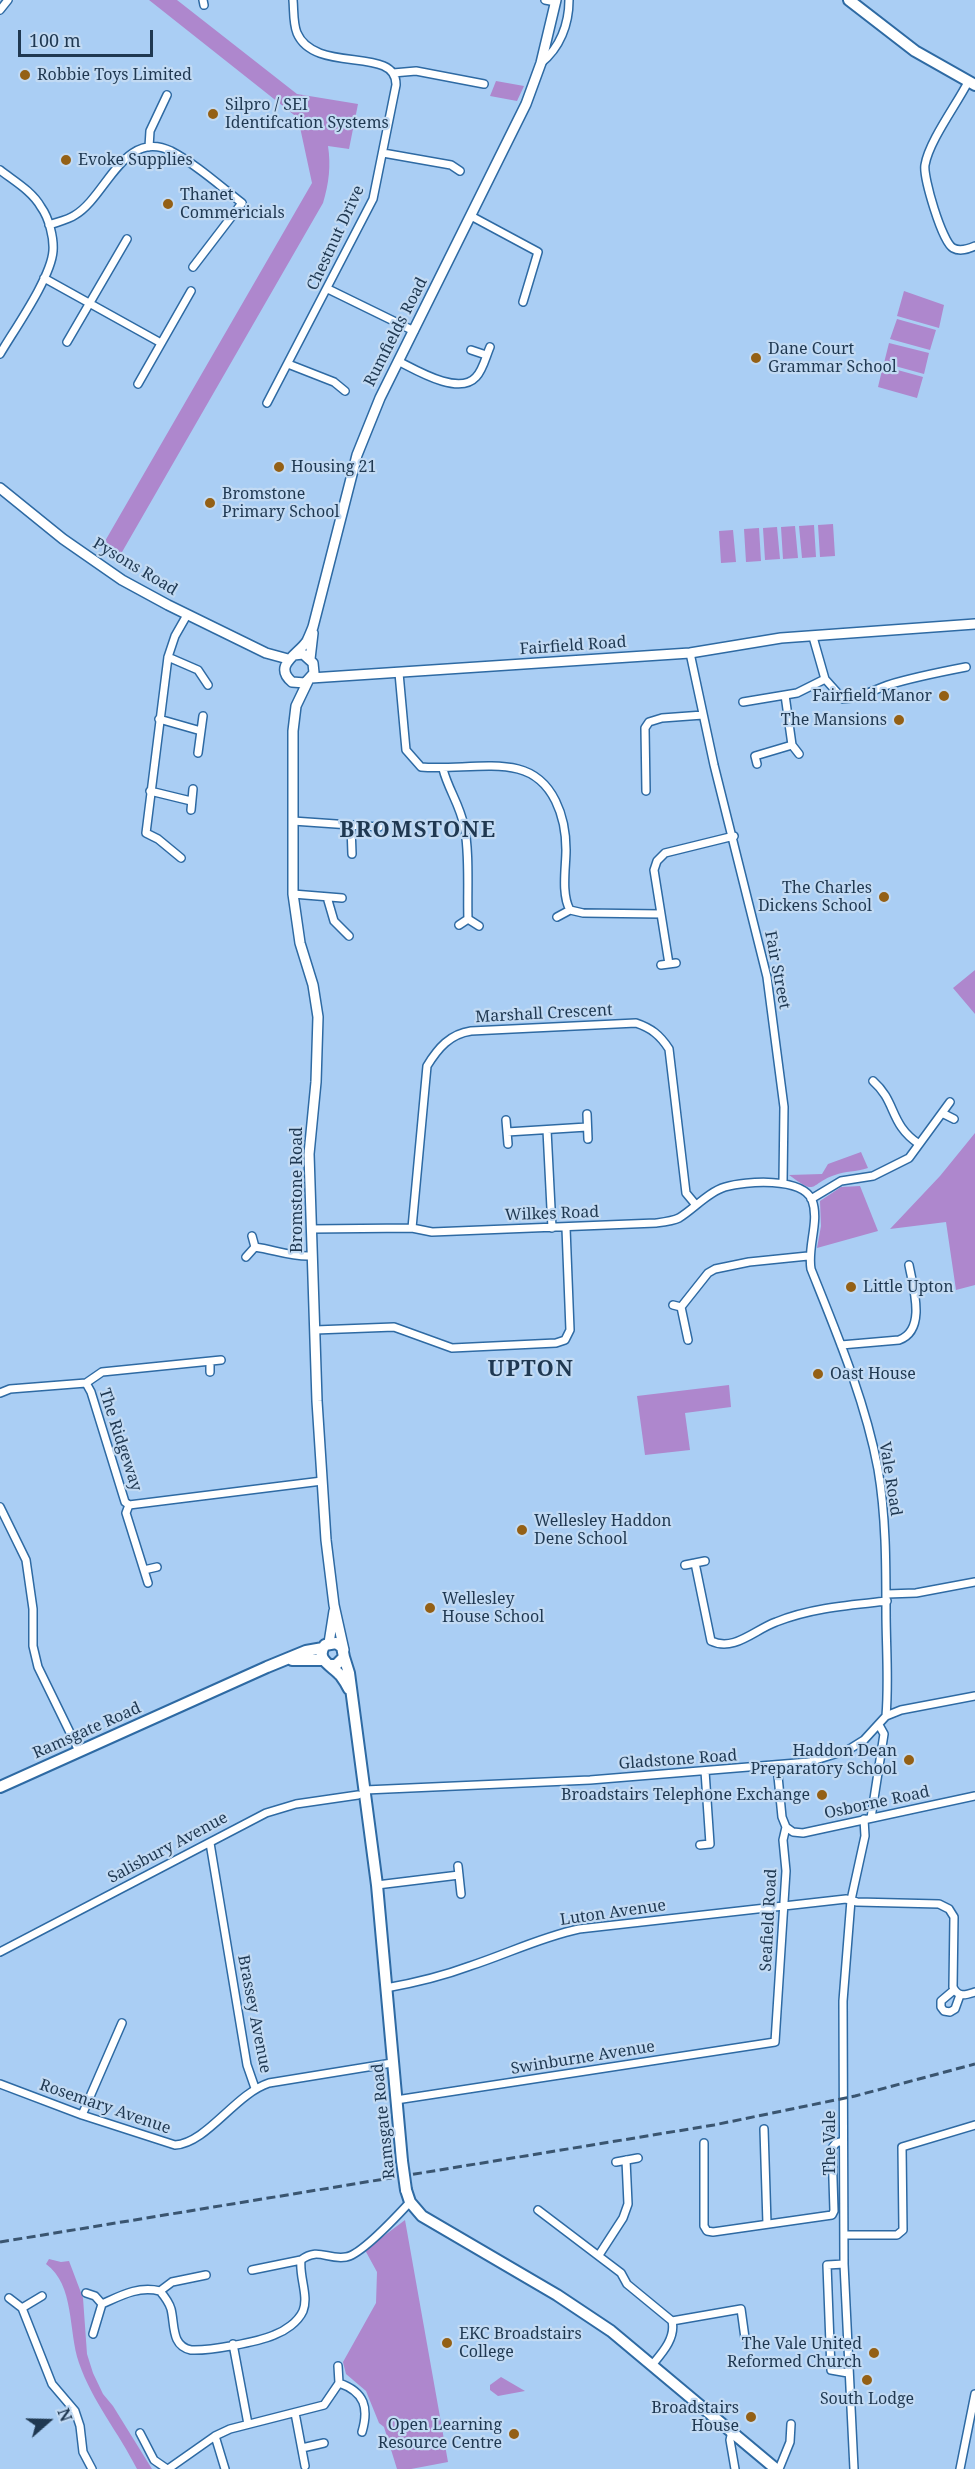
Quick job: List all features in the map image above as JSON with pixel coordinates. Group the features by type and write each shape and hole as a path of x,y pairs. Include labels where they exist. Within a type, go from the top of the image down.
{"main road":[{"path":"849,0 915,51 971,83"},
{"path":"339,1644 344,1654 340,1663 326,1662 326,1645 339,1644"},
{"name":"Ramsgate Road","path":"0,1787 306,1651 326,1645"},
{"name":"Ramsgate Road","path":"344,1654 350,1673 362,1793 377,1886 402,2161 410,2202"},
{"name":"Ramsgate Road","path":"286,1660 326,1662 340,1675 351,1692"},
{"path":"410,2202 423,2216 557,2295 611,2331 778,2469"}],"street":[{"path":"0,10 8,0"},
{"path":"293,0 297,33 312,51 323,55 381,64 393,73 416,71 484,84"},
{"path":"545,0 556,1"},
{"name":"Rumfields Road","path":"541,63 553,53 560,40 569,12 569,0"},
{"name":"Rumfields Road","path":"291,657 307,641 313,627 357,455 372,414 526,104 541,63 556,1"},
{"name":"Chestnut Drive","path":"267,403 373,199 396,85 393,73"},
{"path":"971,83 935,140 925,166 944,238 954,249 974,249"},
{"path":"149,147 150,131 167,94"},
{"path":"49,225 76,215 128,156 149,147 161,147 172,152 242,203 192,267"},
{"path":"383,153 451,165 460,171"},
{"path":"0,170 29,192 42,207 49,225 53,252 44,278 0,354"},
{"path":"471,216 542,254 523,302"},
{"path":"67,342 127,239"},
{"path":"44,278 162,343"},
{"path":"328,289 414,331"},
{"path":"138,384 191,291"},
{"path":"398,361 431,378 456,384 468,383 476,377 490,347"},
{"path":"471,350 486,355"},
{"path":"288,364 334,382 345,391"},
{"name":"Pysons Road","path":"0,488 102,568 187,615 266,652 291,657"},
{"path":"181,858 158,839 146,833 168,657 175,636 187,615"},
{"name":"Fairfield Road","path":"310,679 334,675 356,676 690,653 781,638 975,624"},
{"name":"Rumfields Road","path":"312,661 313,627"},
{"path":"813,637 825,679 843,699 853,699 897,683 966,667"},
{"name":"Pysons Road","path":"266,652 284,671"},
{"name":"Fair Street","path":"690,653 767,977 784,1107 783,1182"},
{"path":"303,654 312,661 310,679 301,684 292,682 284,671 291,657 303,654"},
{"path":"168,657 198,670 208,685"},
{"name":"Fairfield Road","path":"312,661 334,675"},
{"path":"399,673 406,750 421,767 519,769 536,778 552,794 562,811 566,837 566,898 570,910"},
{"name":"Bromstone Road","path":"310,679 297,706 293,731 293,894 300,943 313,985 318,1017 316,1082 309,1154 311,1256 322,1481 334,1605 344,1654"},
{"path":"743,702 797,693 825,679"},
{"name":"Bromstone Road","path":"292,682 297,706"},
{"path":"785,695 792,745 800,754"},
{"path":"646,791 640,763 648,722 662,717 703,715"},
{"path":"198,753 203,716"},
{"path":"159,719 201,731"},
{"path":"757,764 755,756 792,745"},
{"path":"443,769 446,783 465,827 468,919"},
{"path":"191,810 193,789"},
{"path":"150,791 192,801"},
{"path":"293,821 379,827"},
{"path":"351,826 352,854"},
{"path":"661,965 673,964 661,914 654,870 657,861 665,853 734,836"},
{"path":"293,894 342,898"},
{"path":"327,897 334,921 349,936"},
{"path":"557,917 570,910 583,914 661,914"},
{"path":"459,925 468,919"},
{"path":"468,919 479,926"},
{"name":"Marshall Crescent","path":"412,1228 427,1066 435,1052 448,1040 462,1032 471,1031 636,1023 649,1027 662,1038 669,1049 686,1193 696,1205"},
{"path":"873,1081 889,1099 899,1127 919,1144"},
{"path":"811,1198 841,1181 873,1176 909,1158 950,1102"},
{"path":"942,1113 954,1119"},
{"path":"587,1114 588,1139"},
{"path":"506,1120 508,1144"},
{"path":"507,1132 587,1127"},
{"path":"547,1130 552,1228"},
{"path":"681,1307 708,1274 715,1269 808,1256 814,1212 811,1198 803,1190 783,1182"},
{"name":"Wilkes Road","path":"311,1228 412,1228 432,1232 656,1223 677,1219 724,1187 783,1182"},
{"path":"315,1330 394,1327 452,1348 556,1343 566,1340 570,1330 566,1228"},
{"path":"252,1236 255,1247"},
{"path":"255,1247 292,1257 311,1256"},
{"path":"246,1257 255,1247"},
{"name":"Vale Road","path":"808,1256 861,1404 878,1470 888,1572 889,1678 886,1716"},
{"path":"841,1345 907,1338 915,1325 916,1313 915,1275 909,1265"},
{"path":"673,1305 681,1307"},
{"path":"681,1307 688,1340"},
{"path":"86,1383 102,1372 221,1360"},
{"path":"210,1362 210,1372"},
{"name":"The Ridgeway","path":"0,1393 10,1389 86,1383 91,1392 125,1502 129,1505 322,1481"},
{"path":"129,1505 126,1513 148,1583"},
{"path":"0,1507 26,1560 30,1577 33,1646 38,1667 79,1751"},
{"path":"686,1565 705,1561"},
{"path":"695,1563 711,1641 721,1646 730,1645 774,1622 796,1616 975,1582"},
{"path":"144,1570 157,1567"},
{"name":"Bromstone Road","path":"326,1645 334,1605"},
{"path":"886,1716 901,1710 975,1696"},
{"name":"Gladstone Road","path":"362,1793 590,1780 809,1762 848,1750 864,1740 886,1716"},
{"path":"867,1819 884,1738 883,1730 879,1725"},
{"name":"Seafield Road","path":"775,2042 786,1870 783,1840 786,1827 782,1817 777,1766"},
{"path":"700,1845 710,1844 705,1771"},
{"name":"Salisbury Avenue","path":"0,1952 266,1813 296,1804 362,1793"},
{"name":"Osborne Road","path":"786,1827 793,1832 803,1833 975,1796"},
{"name":"The Vale","path":"854,2469 843,2264 843,2001 851,1900 867,1819"},
{"name":"Brassey Avenue","path":"210,1843 247,2065 255,2088 269,2083 392,2063"},
{"path":"458,1866 461,1894"},
{"path":"377,1886 459,1875"},
{"name":"Luton Avenue","path":"386,1988 459,1970 561,1933 579,1929 785,1905 851,1900 939,1904 949,1909 954,1917 957,1992 975,1992"},
{"path":"82,2115 122,2023"},
{"name":"Swinburne Avenue","path":"396,2100 775,2042"},
{"name":"Rosemary Avenue","path":"0,2084 82,2115 175,2145 190,2142 255,2088"},
{"path":"844,2235 897,2235 903,2230 902,2147 975,2125"},
{"path":"764,2129 767,2224"},
{"path":"704,2143 704,2226 707,2231 713,2232 832,2216 834,2211 832,2148 836,2143 843,2141"},
{"path":"616,2162 638,2158"},
{"path":"599,2255 623,2218 628,2204 626,2160"},
{"path":"252,2270 301,2260 308,2254 319,2253 330,2257 347,2257 360,2252 410,2202"},
{"path":"538,2210 621,2273 627,2284 672,2321 673,2330 667,2346 652,2365"},
{"path":"93,2334 102,2304 129,2292 148,2288 160,2291 171,2308 178,2343 183,2348 199,2350 272,2336 296,2321 303,2311 304,2288 300,2270 301,2260"},
{"path":"843,2264 827,2265 831,2370 848,2373"},
{"path":"160,2291 172,2282 206,2275"},
{"path":"86,2293 95,2296 102,2304"},
{"path":"22,2308 42,2296"},
{"path":"9,2298 22,2308 52,2384 75,2411 80,2426 83,2451 92,2469"},
{"path":"672,2321 741,2309 744,2338"},
{"path":"233,2344 248,2424"},
{"path":"140,2433 154,2460 167,2469 215,2436 230,2429 324,2405 339,2384 338,2366"},
{"path":"339,2384 351,2387 360,2395 366,2418 362,2432"},
{"path":"960,2469 975,2394"},
{"path":"295,2413 305,2466"},
{"path":"778,2469 790,2442 791,2424"},
{"path":"732,2431 730,2440 735,2469"},
{"path":"215,2436 225,2469"},
{"path":"302,2448 324,2443"}],"shaded area":[{"path":"149,0 177,0 297,94 358,104 349,149 328,146 329,174 323,203 118,559 101,548 312,183 298,118"},
{"path":"496,81 524,86 517,101 490,96"},
{"path":"904,291 944,305 939,328 897,316"},
{"path":"897,319 936,330 930,350 890,339"},
{"path":"889,343 929,353 924,374 884,363"},
{"path":"883,366 923,377 917,398 878,387"},
{"path":"833,524 835,556 820,557 818,525"},
{"path":"814,525 816,557 802,558 799,526"},
{"path":"795,526 798,558 783,559 781,527"},
{"path":"777,527 780,559 765,560 763,528"},
{"path":"759,528 761,561 746,562 744,529"},
{"path":"733,530 736,562 721,563 719,531"},
{"path":"975,970 975,1014 953,988"},
{"path":"975,1133 975,1285 956,1290 946,1222 890,1229 940,1176"},
{"path":"861,1152 868,1168 835,1175 813,1187 805,1186 789,1175 822,1174 828,1164"},
{"path":"860,1186 878,1231 817,1248 821,1226 820,1201 841,1187"},
{"path":"729,1385 731,1407 685,1413 690,1450 645,1455 637,1396"},
{"path":"405,2220 448,2462 411,2469 397,2469 384,2427 379,2423 366,2391 346,2374 343,2362 376,2303 377,2272 365,2250"},
{"path":"49,2259 69,2261 83,2298 87,2354 93,2373 103,2394 113,2406 152,2469 137,2469 84,2377 76,2350 66,2296 62,2284 46,2264"},
{"path":"501,2377 525,2391 498,2396 490,2390 490,2385"}],"railway":[{"path":"0,2242 714,2125 855,2096 975,2064"}],"place":[{"name":"Robbie Toys Limited","path":"25,75"},
{"name":"Silpro / SEI Identifcation Systems","path":"213,114"},
{"name":"Evoke Supplies","path":"66,160"},
{"name":"Thanet Commericials","path":"168,204"},
{"name":"Dane Court Grammar School","path":"756,358"},
{"name":"Housing 21","path":"279,467"},
{"name":"Bromstone Primary School","path":"210,503"},
{"name":"Fairfield Manor","path":"944,696"},
{"name":"The Mansions","path":"899,720"},
{"name":"The Charles Dickens School","path":"884,897"},
{"name":"Little Upton","path":"851,1287"},
{"name":"Oast House","path":"818,1374"},
{"name":"Wellesley Haddon Dene School","path":"522,1530"},
{"name":"Wellesley House School","path":"430,1608"},
{"name":"Haddon Dean Preparatory School","path":"909,1760"},
{"name":"Broadstairs Telephone Exchange","path":"822,1795"},
{"name":"EKC Broadstairs College","path":"447,2343"},
{"name":"The Vale United Reformed Church","path":"874,2353"},
{"name":"South Lodge","path":"867,2380"},
{"name":"Broadstairs House","path":"751,2417"},
{"name":"Open Learning Resource Centre","path":"514,2434"}],"district":[{"name":"BROMSTONE","path":"418,831"},
{"name":"UPTON","path":"531,1370"}]}
